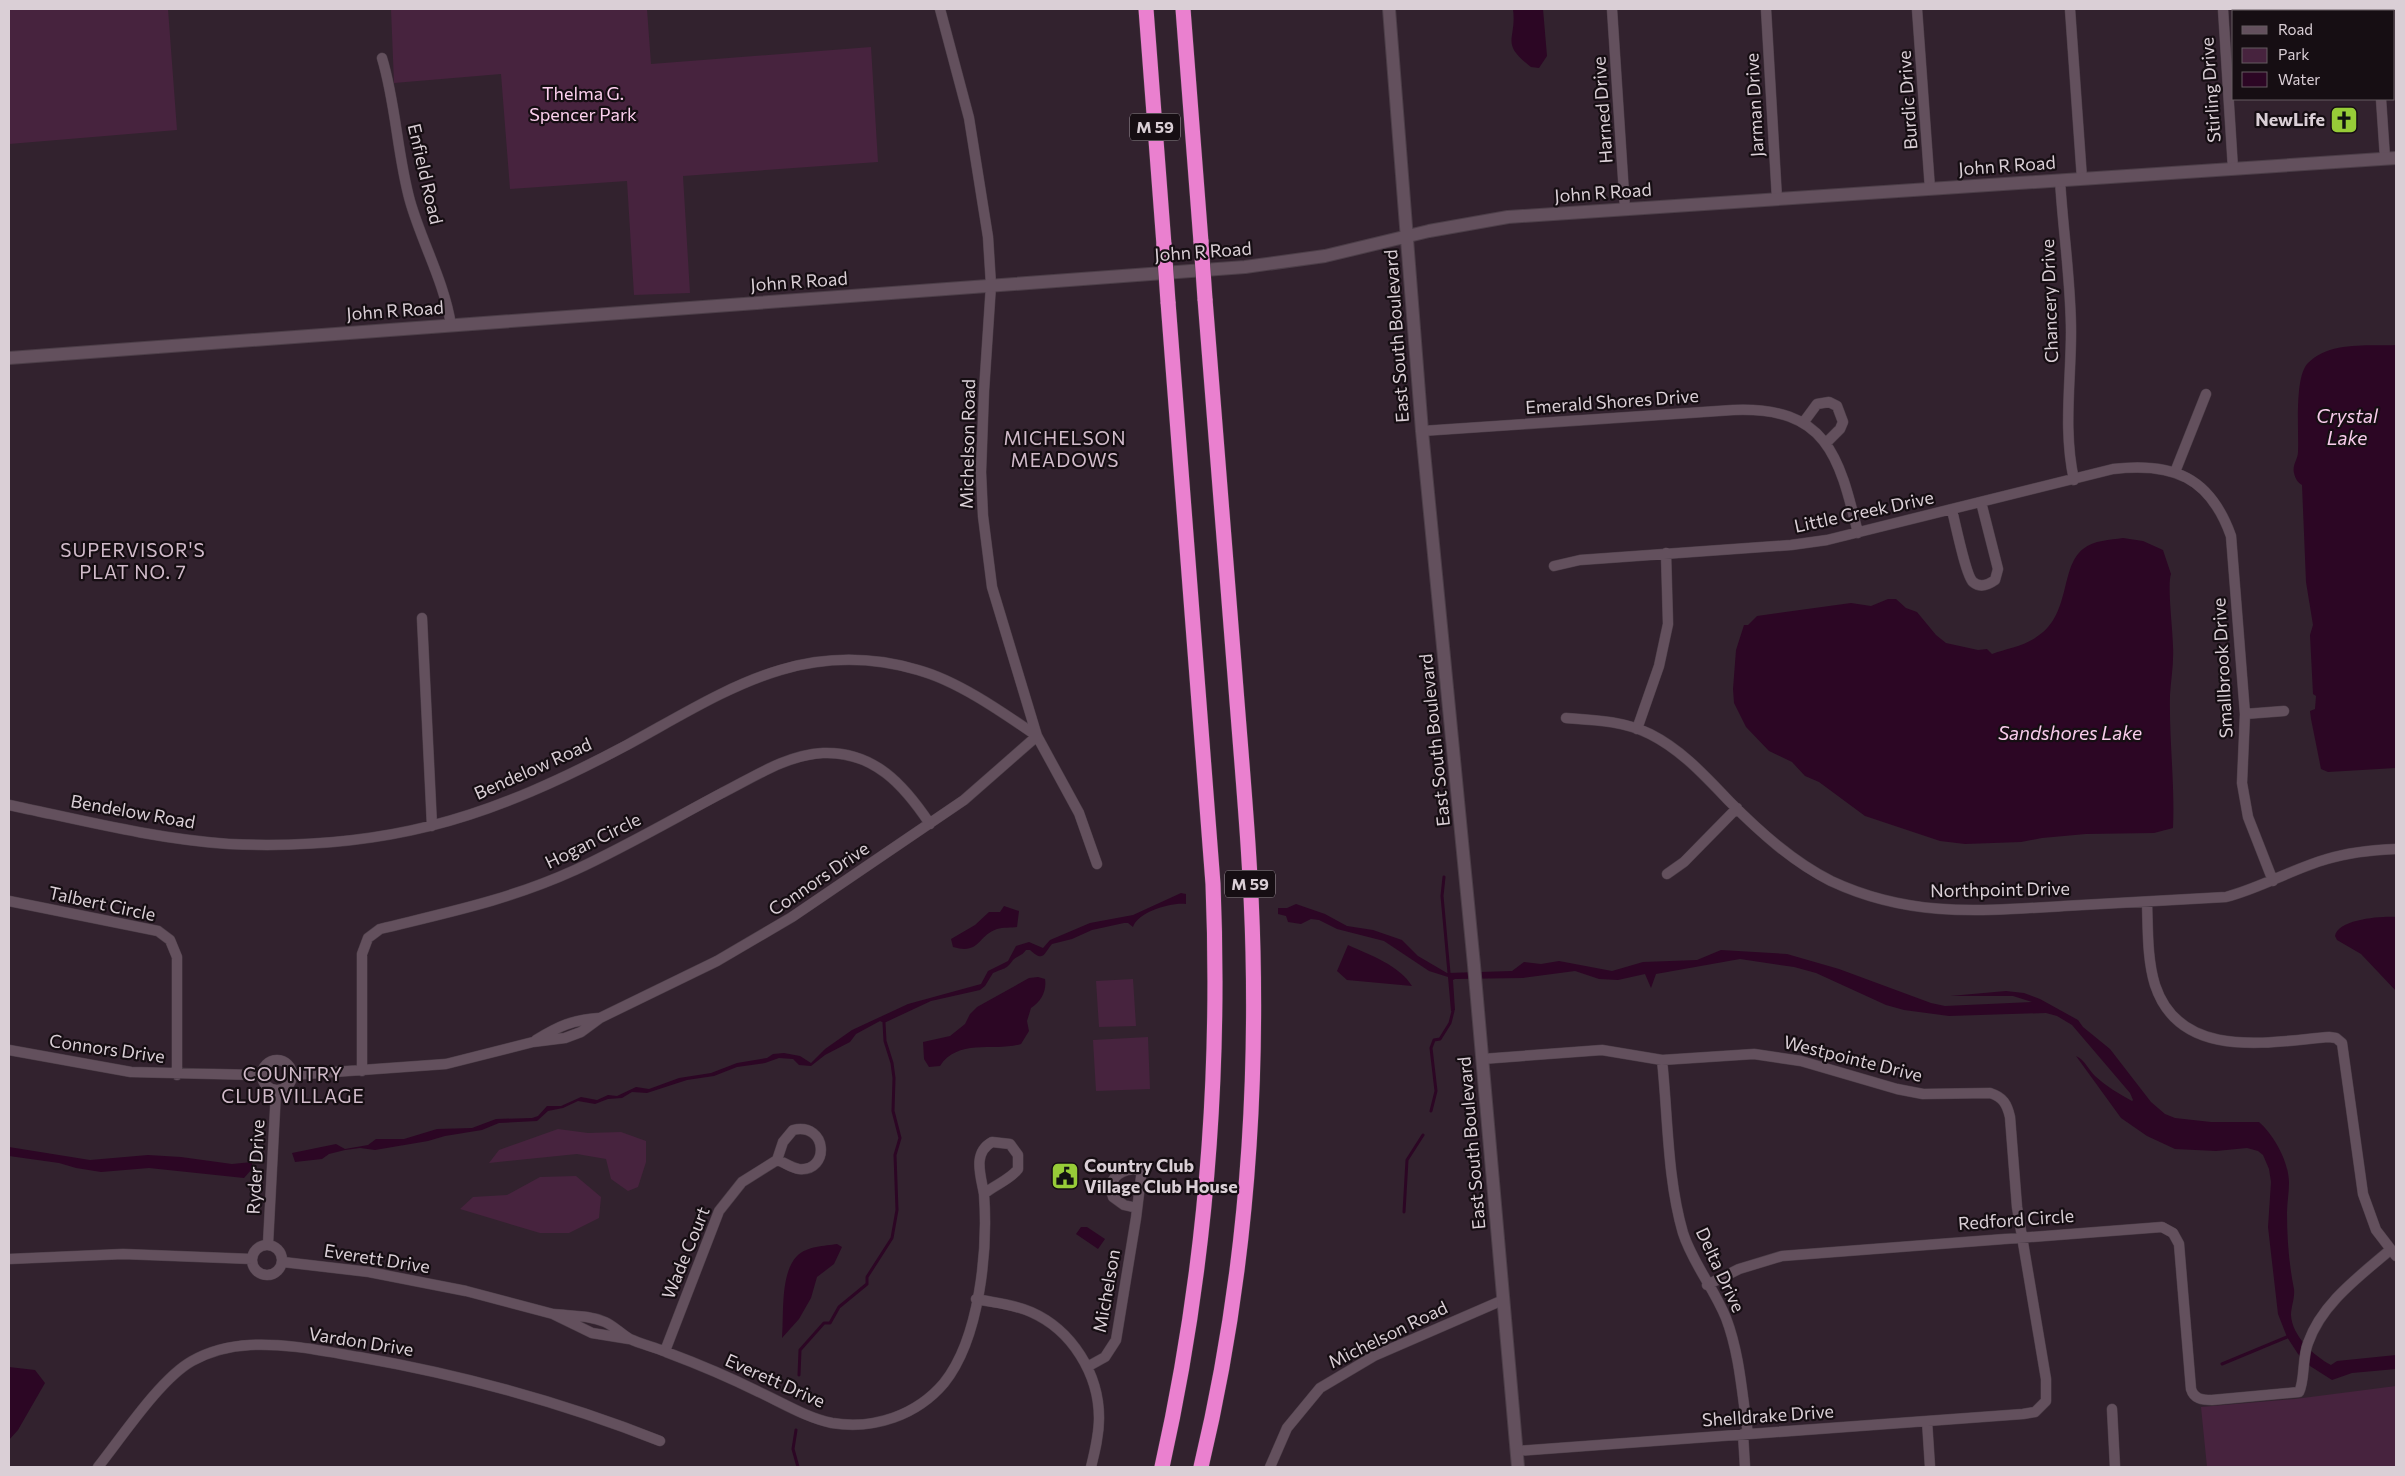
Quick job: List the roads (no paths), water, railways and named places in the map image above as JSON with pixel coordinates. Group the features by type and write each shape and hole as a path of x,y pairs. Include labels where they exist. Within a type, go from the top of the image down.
{"highway":[{"name":"M 59","path":"1146,9 1213,884 1216,996 1212,1117 1201,1246 1184,1361 1162,1467"},
{"name":"M 59","path":"1183,9 1247,839 1253,991 1248,1150 1239,1241 1230,1314 1201,1467"}],"main road":[{"name":"East South Boulevard","path":"1389,9 1422,431 1474,964 1518,1467"},
{"name":"John R Road","path":"9,358 1282,263 1325,256 1406,237 1508,217 2391,158"}],"street":[{"name":"Michelson Road","path":"940,9 962,85 976,152 987,227 991,285 982,434 983,524 996,604 1037,736 1079,813 1097,864"},
{"name":"Harned Drive","path":"1612,9 1625,209"},
{"name":"Jarman Drive","path":"1766,9 1777,199"},
{"name":"Burdic Drive","path":"1918,9 1930,189"},
{"path":"2070,9 2082,179"},
{"name":"Stirling Drive","path":"2222,9 2233,169"},
{"name":"Enfield Road","path":"382,58 410,200 445,295 451,325"},
{"path":"2381,100 2391,158"},
{"name":"Chancery Drive","path":"2060,180 2071,329 2067,424 2068,450 2074,480"},
{"path":"2175,472 2206,394"},
{"path":"1803,423 1816,404 1829,402 1838,406 1843,422 1826,443"},
{"name":"Emerald Shores Drive","path":"1422,431 1754,409 1778,412 1803,423 1826,443 1839,466 1858,534"},
{"name":"Little Creek Drive","path":"1554,566 1580,560 1791,545 1858,534 2114,469 2142,466 2175,472"},
{"name":"Smallbrook Drive","path":"2175,472 2199,486 2212,498 2231,536 2245,714 2242,766 2245,802 2253,832 2272,881"},
{"path":"1952,510 1970,578 1979,585 1989,584 1995,580 1998,569 1981,502"},
{"path":"1637,729 1667,634 1669,601 1666,553"},
{"path":"422,618 432,826"},
{"name":"Bendelow Road","path":"9,805 170,837 229,844 276,844 394,834 432,826 491,808 521,795 627,745 749,679 804,663 859,659 893,663 920,670 954,685 1037,736"},
{"path":"2245,714 2284,711"},
{"name":"Northpoint Drive","path":"1566,718 1604,720 1637,729 1671,746 1780,847 1814,871 1858,892 1894,903 1955,911 2226,897 2247,892 2326,859 2358,852 2396,849"},
{"name":"Connors Drive","path":"292,1075 446,1064 533,1042 564,1038 581,1032 600,1018 654,994 747,945 930,824 993,776 1037,736"},
{"name":"Hogan Circle","path":"362,1071 362,954 368,938 380,929 481,906 543,884 590,863 776,765 809,754 824,753 850,756 880,768 902,785 930,824"},
{"path":"1667,874 1684,862 1736,808"},
{"name":"Talbert Circle","path":"9,901 158,931 170,940 178,957 177,1075"},
{"path":"2147,902 2149,957 2155,986 2168,1009 2186,1026 2213,1039 2235,1043 2329,1037 2336,1038 2342,1043 2363,1194 2376,1230 2393,1253"},
{"name":"Connors Drive","path":"9,1050 102,1069 177,1075 261,1075"},
{"name":"Westpointe Drive","path":"1482,1059 1602,1050 1662,1060 1735,1054 1774,1056 1800,1061 1897,1089 1923,1094 1990,1093 1999,1096 2007,1107 2010,1118 2017,1207 2047,1392 2046,1401 2042,1408 2035,1412 2023,1414"},
{"path":"277,1060 286,1063 292,1075 289,1085 276,1091 265,1085 261,1075 268,1063 277,1060"},
{"name":"Delta Drive","path":"1662,1060 1678,1215 1691,1252 1722,1310 1734,1343 1745,1434 1745,1467"},
{"name":"Ryder Drive","path":"268,1244 276,1091"},
{"path":"793,1130 805,1130 812,1133 821,1145 821,1156 817,1162 805,1168 799,1169 777,1160 783,1142 793,1130"},
{"name":"Everett Drive","path":"553,1314 592,1333 630,1339 719,1373 820,1419 848,1424 878,1422 904,1414 918,1406 930,1397 955,1368 966,1341 985,1251 984,1194 979,1160 982,1150 992,1142 1010,1144 1018,1155 1018,1168 1009,1178 995,1185 984,1194"},
{"name":"Wade Court","path":"665,1352 719,1211 742,1182 777,1160"},
{"name":"Michelson","path":"1087,1366 1105,1357 1116,1340 1137,1208"},
{"name":"Redford Circle","path":"1707,1285 1739,1269 1782,1256 2156,1226 2168,1229 2177,1237 2180,1254 2190,1389 2194,1397 2212,1400 2296,1394 2299,1392 2302,1385 2302,1365 2308,1342 2326,1310 2345,1289 2393,1253"},
{"path":"268,1244 277,1248 283,1262 278,1271 268,1275 255,1270 252,1259 259,1247 268,1244"},
{"path":"9,1259 123,1254 252,1259"},
{"name":"Everett Drive","path":"283,1262 368,1272 436,1284 553,1314 596,1319 606,1322 630,1339"},
{"path":"976,1299 1012,1305 1033,1313 1063,1335 1087,1366 1096,1390 1099,1420 1091,1467"},
{"name":"Michelson Road","path":"1270,1467 1287,1428 1320,1388 1374,1356 1503,1300"},
{"name":"Vardon Drive","path":"98,1467 166,1382 181,1368 214,1351 251,1344 274,1345 350,1356 468,1378 660,1441"},
{"path":"2112,1409 2115,1467"},
{"name":"Shelldrake Drive","path":"1516,1451 2023,1414"},
{"path":"1927,1421 1930,1467"}],"water":[{"path":"1513,9 1543,9 1547,56 1539,68 1531,67 1521,59 1512,46"},
{"name":"Crystal Lake","path":"2396,345 2396,768 2328,772 2321,769 2310,711 2315,709 2316,696 2313,694 2310,635 2313,625 2306,582 2302,485 2294,475 2294,465 2298,452 2299,392 2304,370 2308,363 2327,351 2350,346"},
{"name":"Sandshores Lake","path":"2123,538 2143,541 2163,550 2171,574 2170,598 2173,665 2170,712 2173,828 2154,833 2086,834 2021,842 1965,844 1940,841 1865,816 1819,782 1805,776 1792,762 1769,751 1746,727 1734,703 1733,689 1736,650 1744,625 1748,625 1757,616 1851,603 1871,606 1888,599 1896,599 1906,608 1917,612 1936,635 1946,643 1978,650 1987,649 1992,654 2030,641 2047,629 2060,605 2071,568 2076,557 2083,549 2097,542"},
{"path":"1181,893 1186,894 1186,904 1164,906 1156,909 1141,917 1133,927 1128,923 1124,923 1092,930 1072,939 1052,944 1041,956 1026,950 1006,967 993,973 985,986 980,990 931,1001 884,1023 880,1021 856,1034 850,1042 825,1055 811,1066 799,1065 793,1059 779,1058 765,1063 737,1067 714,1076 687,1080 647,1093 632,1092 622,1098 608,1099 595,1104 578,1101 563,1108 548,1111 537,1121 499,1123 482,1130 375,1150 360,1148 345,1150 329,1154 322,1159 295,1162 292,1153 336,1144 345,1149 368,1145 376,1139 404,1139 437,1129 472,1128 496,1119 532,1118 538,1116 547,1106 561,1106 581,1097 597,1100 608,1095 617,1096 636,1087 649,1089 679,1078 711,1073 737,1063 767,1058 773,1054 784,1053 800,1056 811,1063 825,1049 852,1030 908,1004 981,984 988,971 1008,961 1016,946 1029,942 1043,948 1050,940 1090,923 1133,915"},
{"path":"1296,904 1325,914 1347,926 1373,930 1402,940 1418,956 1447,973 1512,971 1524,962 1541,964 1559,961 1612,971 1643,962 1697,960 1721,950 1787,954 1839,969 1931,1003 1945,1006 2032,1002 2013,996 1950,996 2006,991 2024,993 2040,999 2078,1020 2083,1027 2110,1049 2151,1102 2165,1114 2175,1118 2211,1122 2259,1122 2265,1127 2280,1150 2288,1175 2287,1232 2294,1292 2291,1315 2295,1330 2311,1351 2331,1365 2337,1361 2396,1355 2396,1369 2352,1373 2332,1380 2310,1366 2298,1354 2287,1337 2278,1314 2268,1227 2271,1182 2269,1169 2263,1155 2258,1151 2247,1148 2216,1151 2175,1149 2147,1136 2121,1118 2076,1056 2082,1060 2099,1080 2132,1101 2130,1093 2072,1025 2057,1016 2046,1013 1949,1016 1904,1010 1886,1005 1816,973 1794,967 1740,959 1656,974 1651,988 1645,974 1618,980 1599,979 1575,971 1523,978 1455,979 1453,980 1455,1010 1451,1011 1448,977 1429,971 1384,941 1337,929 1319,920 1311,919 1301,924 1288,922 1286,916 1278,914 1278,908 1287,908"},
{"path":"1004,906 1019,911 1017,927 1002,928 990,932 978,944 968,949 953,947 951,939 975,925 989,912 1000,912"},
{"path":"2396,917 2396,991 2361,954 2337,940 2335,936 2338,930 2352,922 2371,918"},
{"path":"1348,945 1392,966 1412,986 1347,980 1337,971"},
{"path":"1038,977 1045,979 1044,992 1035,1006 1031,1008 1027,1021 1029,1031 1021,1044 967,1049 948,1057 940,1066 929,1067 924,1059 923,1042 950,1036 965,1024 970,1014 977,1007 1029,978"},
{"path":"9,1147 90,1160 148,1155 181,1157 232,1164 252,1162 252,1169 244,1178 149,1168 101,1172 59,1163 9,1156"},
{"path":"1081,1227 1087,1227 1105,1239 1098,1249 1076,1234"},
{"path":"837,1244 842,1247 834,1264 817,1277 811,1298 799,1319 782,1338 785,1283 792,1263 797,1256 806,1250"},
{"path":"9,1367 35,1370 45,1383 18,1430 9,1440"}],"waterway":[{"path":"1444,877 1442,896 1449,973"},
{"path":"1431,1111 1436,1091 1431,1048 1434,1040 1440,1039 1450,1023 1453,1011"},
{"path":"799,1375 800,1350 824,1323 830,1323 839,1307 867,1284 867,1277 892,1238 897,1210 895,1155 900,1138 893,1111 894,1078 892,1063 885,1041 884,1023"},
{"path":"1404,1212 1407,1160 1423,1135"},
{"path":"2222,1364 2287,1337"},
{"path":"796,1430 793,1449 798,1467"}],"place":[{"name":"NewLife","path":"2344,120"},
{"name":"Country Club Village Club House","path":"1065,1176"}],"district":[{"name":"MICHELSON MEADOWS","path":"1065,449"},
{"name":"SUPERVISOR'S PLAT NO. 7","path":"133,561"},
{"name":"COUNTRY CLUB VILLAGE","path":"293,1085"}],"park label":[{"name":"Thelma G. Spencer Park","path":"583,104"}]}
